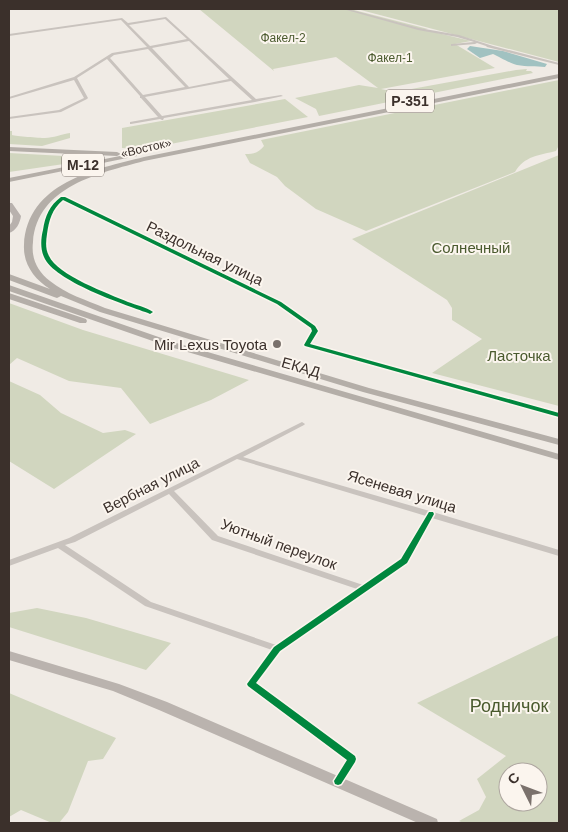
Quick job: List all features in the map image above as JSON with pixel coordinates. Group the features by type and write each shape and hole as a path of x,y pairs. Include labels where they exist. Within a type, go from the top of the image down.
{"highway":[{"name":"Р-351","path":"264,132 559,72"},
{"name":"Р-351","path":"264,132 559,76"},
{"name":"«Восток»","path":"9,180 264,132"},
{"name":"«Восток»","path":"103,310 58,290 36,273 28,256 33,219 44,203 76,180 93,172 264,132"},
{"path":"9,149 110,154 158,151"},
{"path":"9,186 144,159"},
{"name":"ЕКАД","path":"9,277 103,310 366,390 559,442"},
{"name":"ЕКАД","path":"9,288 170,344 559,457"},
{"path":"9,296 107,328 170,344"}],"main road":[{"path":"9,205 17,216 16,222 9,231"},
{"path":"9,656 115,687 338,781 432,823"}],"street":[{"path":"344,9 418,29 458,36 559,64"},
{"path":"128,24 166,18 255,101"},
{"path":"9,35 120,19 128,24 188,88"},
{"path":"9,98 75,78 113,54 189,40"},
{"path":"452,45 472,43 491,46"},
{"path":"108,58 162,119"},
{"path":"9,118 60,111 86,98 75,78"},
{"path":"141,97 231,80"},
{"path":"131,123 162,119 281,96"},
{"name":"Раздольная улица","path":"150,312 71,280 49,262 43,243 46,221 56,202 63,198 279,303 313,327 315,331 307,345 559,415"},
{"name":"Вербная улица","path":"9,564 59,545 302,424"},
{"name":"Ясеневая улица","path":"237,457 559,553"},
{"name":"Уютный переулок","path":"170,491 215,538 365,589"},
{"path":"338,781 352,759 251,684 277,649 404,561 431,514"},
{"path":"59,545 148,604 277,649"}],"green space":[{"path":"199,9 350,9 428,29 422,30 471,41 455,44 495,68 381,89 395,92 516,70 527,69 526,71 533,73 319,116 316,109 295,98 359,85 378,88 336,57 273,69 274,71"},
{"path":"357,9 559,9 559,62"},
{"path":"559,80 559,145 556,151 528,159 515,172 366,231 316,209 285,186 277,177 250,163 245,154 260,150 264,146 261,140"},
{"path":"285,99 308,117 145,149 122,148 122,128"},
{"path":"9,131 12,131 12,135 42,138 70,133 70,138 42,146 9,144"},
{"path":"9,153 82,157 64,164 9,172"},
{"path":"559,155 559,406 432,373 482,339 452,320 452,308 447,300 352,239"},
{"path":"9,303 83,330 249,380 211,400 150,424 121,388 69,381 17,358 9,365"},
{"path":"9,381 40,395 61,413 103,433 125,430 136,434 54,489 9,461"},
{"path":"37,608 86,618 171,643 146,670 9,627 9,613"},
{"name":"Родничок","path":"559,635 559,823 463,823 459,821 479,810 486,797 477,779 498,762 498,812 548,812 548,762 498,762 506,756 417,703"},
{"path":"9,693 116,738 103,759 88,761 68,812 59,823 52,823 21,810 9,817"}],"water":[{"path":"470,46 503,51 547,64 545,67 517,65 493,54 480,58 467,49"}],"cycle path":[{"path":"150,312 111,297 65,275 54,267 45,253 44,238 48,216 55,204 63,198 279,303 313,327 315,331 307,345 559,415"},
{"path":"338,781 352,759 251,684 277,649 404,561 431,514"}],"place":[{"name":"Mir Lexus Toyota","path":"277,344"}],"park label":[{"name":"Факел-2","path":"283,38"},
{"name":"Факел-1","path":"390,58"},
{"name":"Солнечный","path":"471,247"},
{"name":"Ласточка","path":"519,355"}]}
